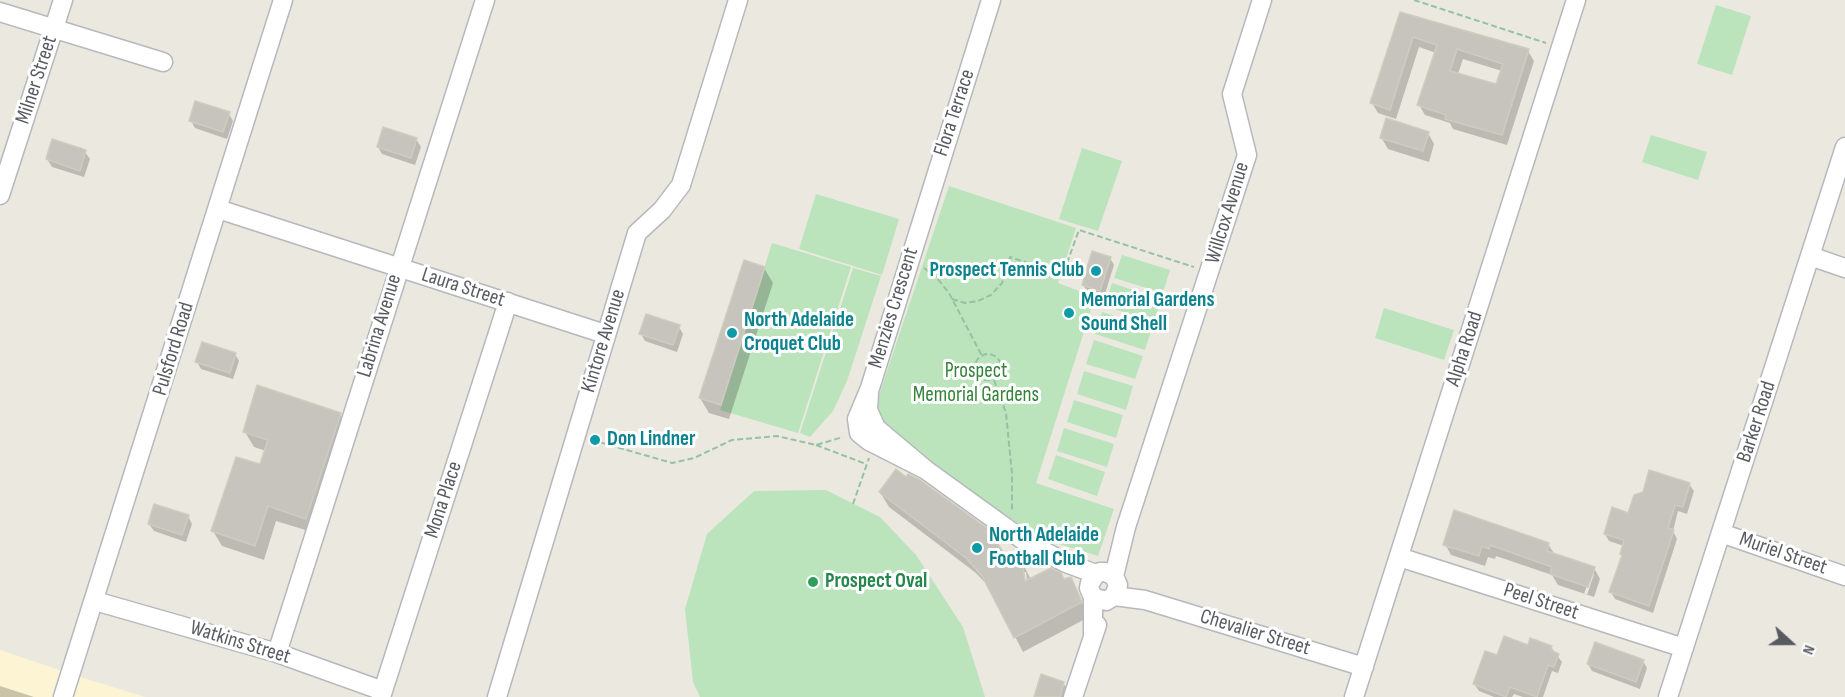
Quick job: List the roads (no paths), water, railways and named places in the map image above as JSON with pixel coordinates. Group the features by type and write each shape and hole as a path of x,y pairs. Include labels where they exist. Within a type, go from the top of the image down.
{"street":[{"name":"Milner Street","path":"0,195 63,0"},
{"name":"Pulsford Road","path":"63,697 283,0"},
{"name":"Labrina Avenue","path":"277,653 485,0"},
{"name":"Kintore Avenue","path":"497,697 637,234 662,210 681,185 738,0"},
{"name":"Flora Terrace","path":"919,227 991,0"},
{"name":"Willcox Avenue","path":"1073,697 1092,636 1104,586 1126,527 1246,155 1232,94 1262,0"},
{"name":"Alpha Road","path":"1354,697 1576,0"},
{"path":"0,12 163,62"},
{"name":"Barker Road","path":"1668,697 1845,147"},
{"name":"Laura Street","path":"218,209 605,334"},
{"name":"Menzies Crescent","path":"919,227 870,388 857,419 866,438 926,470"},
{"path":"1810,256 1845,268"},
{"name":"Mona Place","path":"382,694 508,302"},
{"name":"Menzies Crescent","path":"870,388 868,410 876,428 926,470 1023,540 1104,586"},
{"name":"Muriel Street","path":"1721,533 1845,576"},
{"name":"Peel Street","path":"1399,557 1684,648"},
{"name":"Chevalier Street","path":"1104,586 1364,667"},
{"name":"Watkins Street","path":"95,601 277,653 382,694"}],"place":[{"name":"Prospect Tennis Club","path":"1096,271"},
{"name":"Memorial Gardens Sound Shell","path":"1069,313"},
{"name":"North Adelaide Croquet Club","path":"732,333"},
{"name":"Don Lindner","path":"595,440"},
{"name":"North Adelaide Football Club","path":"977,548"},
{"name":"Prospect Oval","path":"813,582"}],"park label":[{"name":"Prospect Memorial Gardens","path":"976,384"}]}
